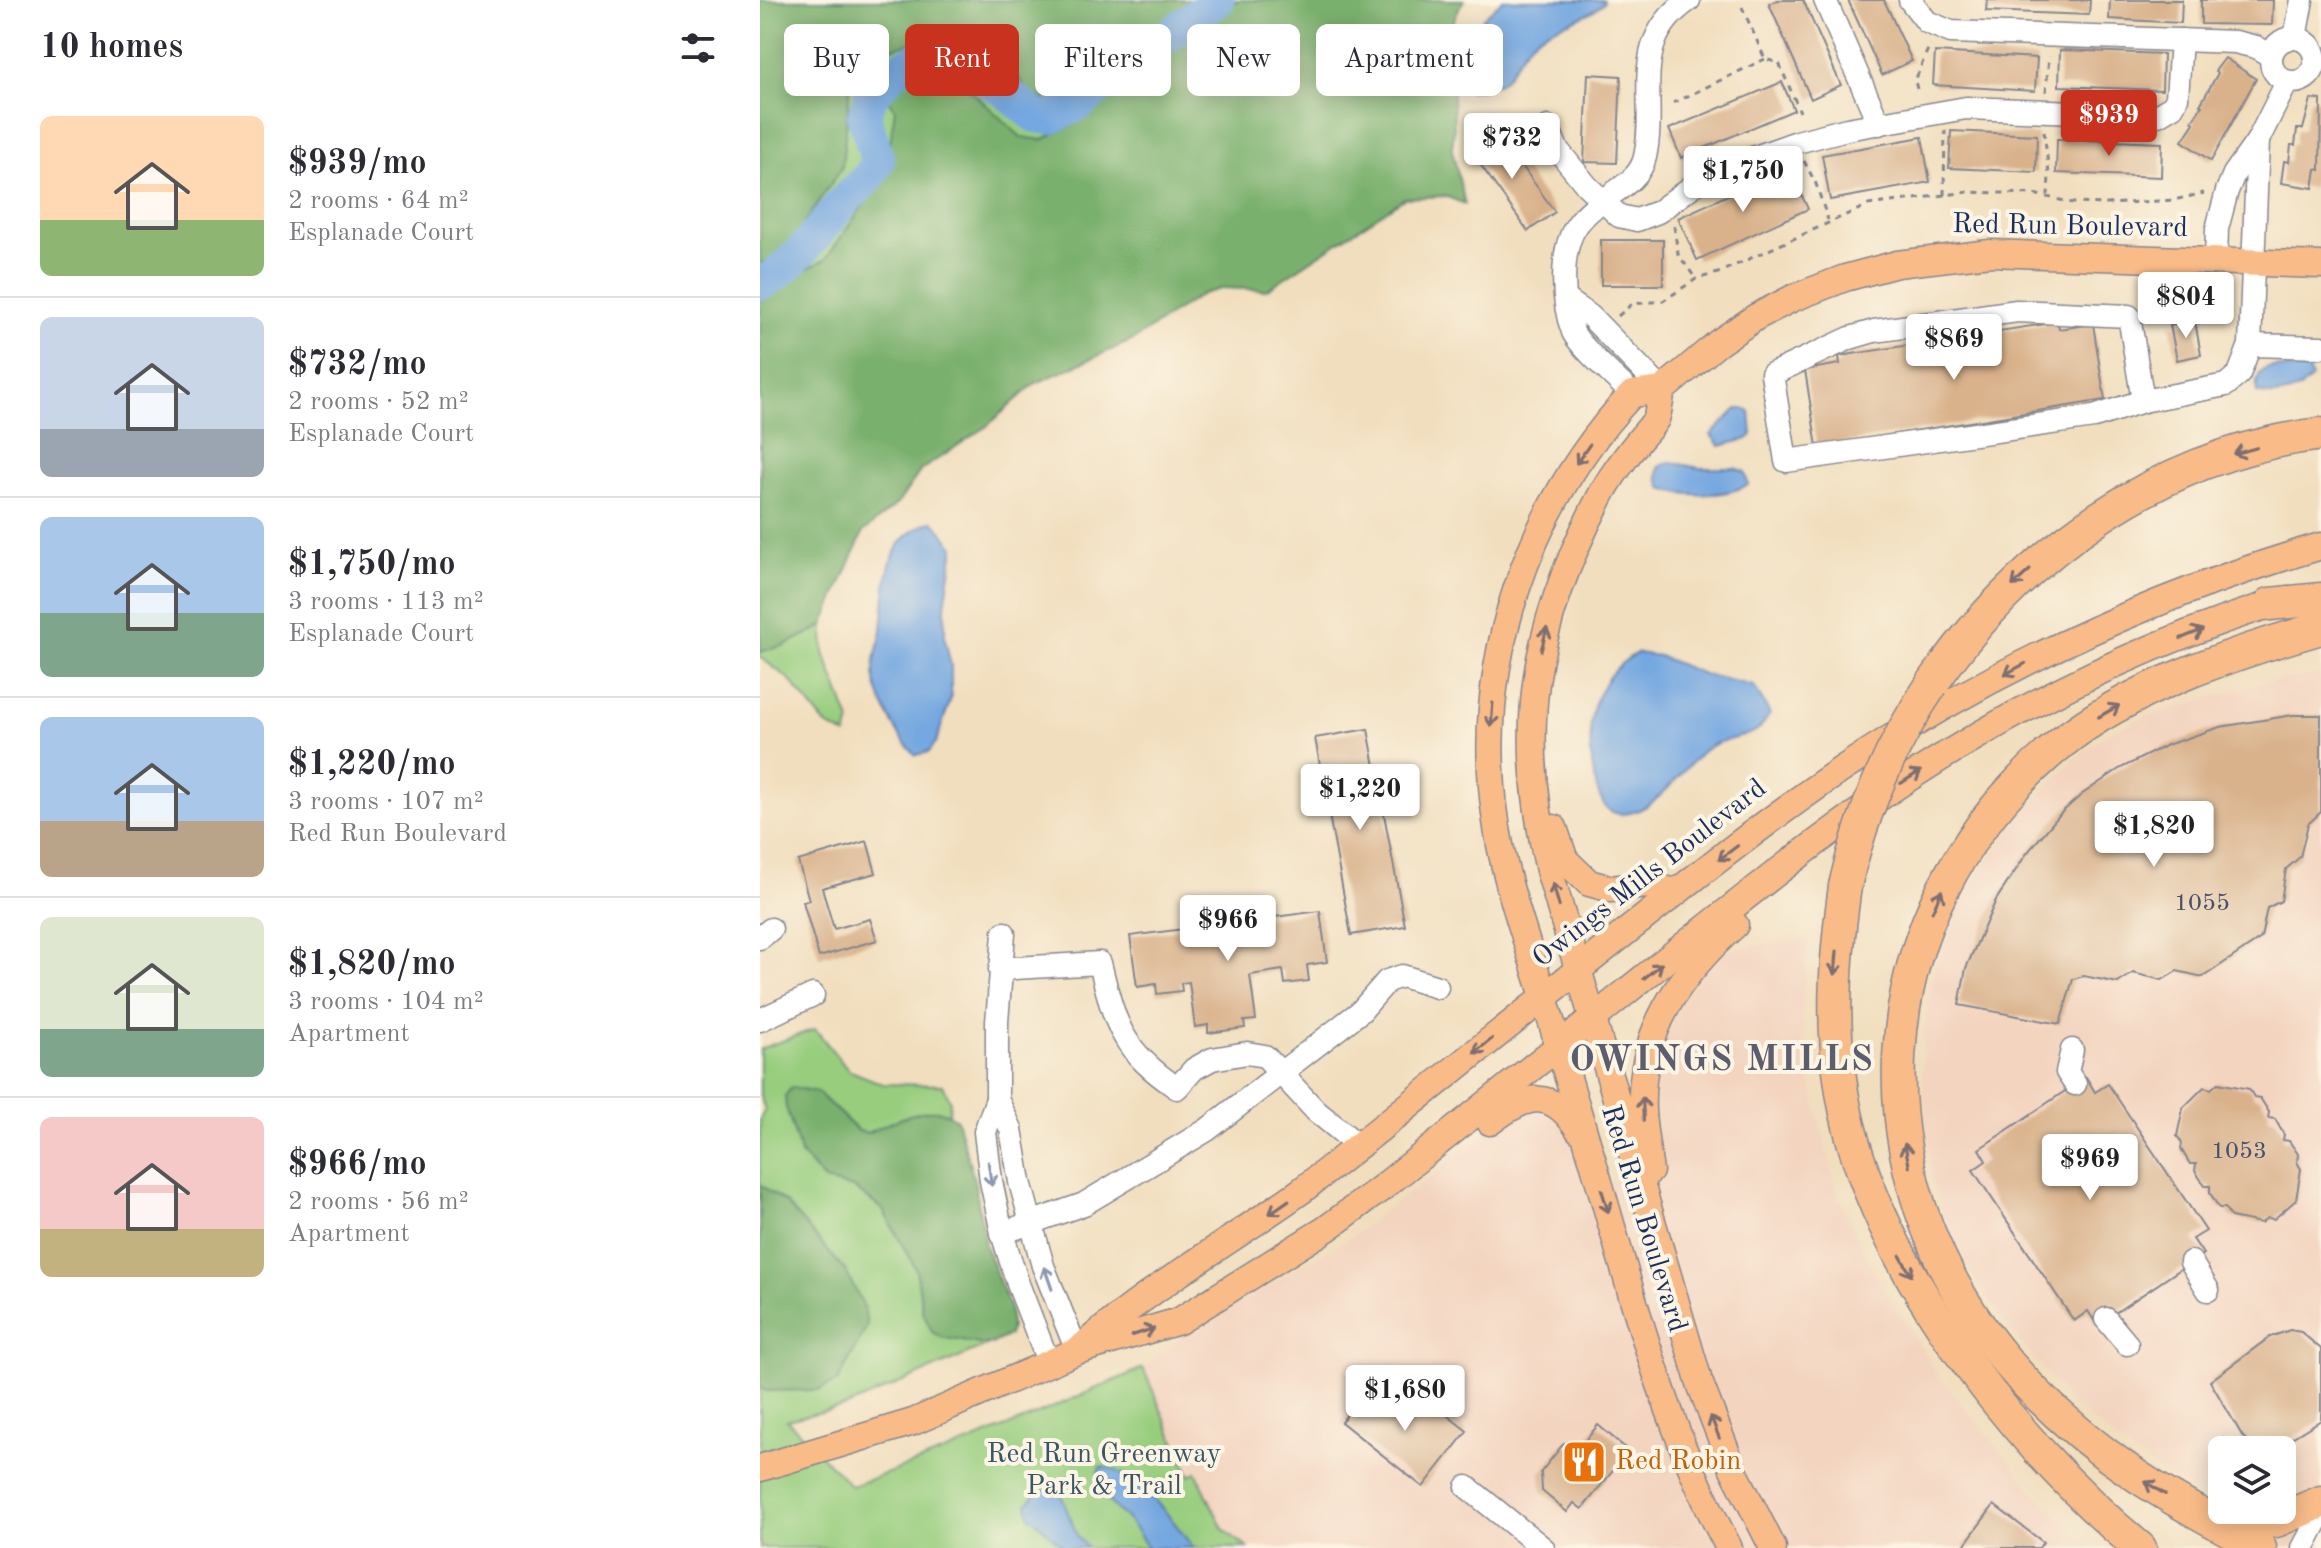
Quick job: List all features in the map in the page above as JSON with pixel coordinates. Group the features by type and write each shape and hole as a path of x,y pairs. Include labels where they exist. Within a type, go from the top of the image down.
{"highway":[{"path":"2140,1548 2077,1490 1983,1381 1921,1294 1883,1224 1856,1150 1840,1080 1834,982 1845,886 1871,797 1896,741 1973,627 2006,592 2090,522 2148,489 2204,464 2275,443 2321,434"},
{"path":"2270,604 2321,599"},
{"path":"2260,1548 2130,1472 2092,1443 2026,1383 1977,1323 1941,1261 1917,1197 1901,1125 1901,1027 1913,966 1943,886 1959,857 1986,821 2039,763 2086,725 2136,696 2245,653 2321,628"},
{"path":"2223,1526 2276,1521 2321,1502"}],"main road":[{"name":"Red Run Boulevard","path":"1773,1548 1714,1425 1665,1270 1541,836 1531,766 1531,736 1541,650 1565,570 1601,495 1655,420 1662,390 1718,343 1776,307 1834,282 1897,264 1990,253 2321,265"},
{"path":"1632,394 1662,390"},
{"name":"Red Run Boulevard","path":"1632,394 1579,459 1528,557 1508,619 1495,688 1491,762 1495,816 1509,883 1664,1397 1696,1478 1729,1548"},
{"name":"Owings Mills Boulevard","path":"1077,1351 1123,1311 1246,1230 1359,1146 1676,892 1821,784 1962,696 2065,644 2150,606 2321,546"},
{"name":"Owings Mills Boulevard","path":"760,1468 913,1422 1077,1351 1179,1321 1207,1306 1326,1229 1383,1187 1801,854 1899,785 2007,719 2145,652 2270,604 2321,589"},
{"path":"1531,736 1557,841 1575,873 1589,883 1611,889 1647,885 1676,892"},
{"path":"1665,1270 1642,1110 1643,1080 1649,1049 1659,1021 1690,969 1763,901 1801,854"},
{"path":"1207,1306 1247,1293 1325,1247 1520,1101 1542,1100 1564,1109 1589,1150"}],"street":[{"path":"1632,394 1574,334 1566,299 1566,259 1577,224 1630,181 1642,166 1646,145 1649,55 1655,37 1666,20 1689,0"},
{"path":"1825,0 1879,124"},
{"path":"1910,0 1927,22 1951,32 2235,42 2256,47 2271,56"},
{"path":"2295,38 2302,0"},
{"path":"2295,38 2309,44 2313,50 2317,74 2301,81 2287,82 2274,72 2271,56 2280,42 2295,38"},
{"path":"1548,127 1566,162 1602,201 1627,220 1646,218 1725,168 1820,135 1966,108 2158,115 2173,106 2177,98 2181,40"},
{"path":"2216,261 2217,229 2227,191 2234,174 2258,140 2287,82"},
{"path":"2143,401 2129,316 2017,311 1874,331 1838,343 1772,374 1786,461 2094,417 2143,401 2226,385 2239,374 2250,345 2258,140"},
{"path":"1566,299 1591,317 1662,390"},
{"path":"2250,345 2321,347"},
{"path":"1004,933 995,1065 997,1099 1011,1129 1031,1225 1054,1295 1077,1351"},
{"path":"1000,969 1100,963 1111,1009 1133,1053 1153,1072 1177,1088 1194,1069 1212,1059 1229,1055 1265,1056 1316,1111 1359,1146"},
{"path":"1002,1233 1084,1204 1193,1138 1361,1011 1387,981 1402,976 1437,987"},
{"path":"760,1020 813,995"},
{"path":"2072,1050 2067,1072 2075,1084"},
{"path":"997,1099 985,1132 991,1181 1002,1233 1049,1364"},
{"path":"2191,1262 2208,1290"},
{"path":"2106,1319 2127,1344"},
{"path":"1467,1487 1543,1548"},
{"path":"2303,1548 2321,1514"}],"path":[{"path":"1742,7 1765,59"},
{"path":"1917,89 1915,81 1930,44"},
{"path":"2045,99 2049,44"},
{"path":"1673,103 1765,59 1779,63 1800,112"},
{"path":"1944,195 1945,119"},
{"path":"2044,129 2048,196"},
{"path":"1803,159 1818,188 1829,221"},
{"path":"1611,323 1632,304 1663,301 1696,279 1718,273 1863,205 1968,192 2048,196 2073,203 2107,204 2174,200 2208,192"},
{"path":"1673,224 1678,237 1678,254 1696,279"}],"shaded area":[{"path":"2321,674 2321,1548 2280,1548 2291,1524 2296,1524 2300,1505 2296,1506 2296,1436 2208,1436 2208,1499 2136,1455 2071,1404 2005,1323 1973,1276 1948,1227 1932,1181 1922,1073 1931,982 1946,936 1977,877 2049,784 2081,753 2114,730 2149,715 2267,682"},
{"path":"1809,938 1802,1004 1806,1057 1837,1192 1868,1262 1939,1377 2040,1499 2090,1548 1192,1548 1199,1494 1143,1368 1185,1335 1351,1237 1504,1119 1529,1109 1553,1115 1569,1132 1593,1193 1657,1154 1655,1075 1662,1044 1674,1014 1717,951"}],"green space":[{"path":"760,0 1450,0 1404,24 1316,24 1316,70 1300,79 1300,24 1187,24 1187,96 1267,96 760,362"},
{"path":"760,0 1196,0 1189,14 1161,24 1035,24 1035,96 1060,96 1050,102 1031,95 1019,79 1019,24 905,24 905,45 889,49 889,24 784,24 784,96 849,96 842,167 782,256 760,263"},
{"path":"1238,0 1464,0 1453,24 1316,24 1316,96 1453,96 1452,149 1465,204 1445,196 1405,198 1266,290 1224,288 1202,294 1133,340 1034,384 987,426 921,470 898,503 863,532 823,626 785,645 760,652 760,292 825,260 886,173 895,109 886,96 889,96 889,87 905,76 905,96 977,96 1021,137 1042,140 1082,120 1114,96 1171,96 1171,54 1187,42 1187,96 1300,96 1300,24 1212,23"},
{"path":"823,626 824,653 850,721 846,735 826,725 789,679 760,657 760,652 785,645"},
{"name":"Red Run Greenway Park & Trail","path":"815,1029 848,1070 883,1084 943,1085 950,1101 949,1113 917,1114 867,1133 857,1130 817,1092 801,1154 825,1181 854,1188 883,1210 916,1269 923,1312 941,1337 991,1344 847,1406 787,1420 851,1486 998,1430 1143,1368 1190,1476 1196,1472 1223,1529 1248,1548 1193,1548 1171,1519 1192,1548 760,1548 760,1388 766,1391 786,1203 760,1185 760,1119 765,1110 760,1095 760,1049"},
{"path":"792,1087 817,1092 857,1130 867,1133 925,1111 948,1114 957,1120 975,1183 985,1245 1009,1306 1009,1335 991,1344 979,1344 941,1337 932,1332 923,1312 916,1269 883,1210 854,1188 825,1181 801,1154 786,1107 785,1096"},
{"path":"760,1185 786,1203 845,1270 864,1307 867,1326 838,1381 819,1390 766,1391 760,1388"}],"water":[{"path":"1503,0 1604,0 1596,9 1531,42 1503,80 1503,24 1480,24"},
{"path":"2273,367 2308,370 2312,378 2287,393 2257,393 2259,375"},
{"path":"1737,409 1750,412 1752,435 1720,446 1711,435"},
{"path":"1669,462 1700,468 1735,468 1745,472 1748,485 1728,492 1705,494 1662,488 1658,478 1659,467"},
{"path":"933,521 954,547 945,606 951,698 936,742 929,752 916,755 889,717 879,694 874,667 887,581 895,551 916,529"},
{"path":"1637,653 1659,656 1703,674 1754,686 1770,714 1753,733 1708,747 1665,792 1648,805 1620,814 1609,810 1598,791 1592,763 1591,720 1604,684 1622,663"},
{"path":"1100,1467 1112,1469 1139,1486 1165,1511 1193,1548 1148,1548 1132,1524 1101,1491 1098,1483"},
{"path":"1047,1489 1060,1492 1078,1538 1088,1548 1065,1548 1030,1516 1027,1504 1036,1494"}],"building":[{"path":"1778,0 1803,0 1841,85 1811,99 1769,4"},
{"path":"1848,0 1884,0 1912,61 1882,75"},
{"path":"1987,0 2090,0 2089,15 1986,11"},
{"path":"2110,0 2182,0 2181,23 2109,19"},
{"path":"2201,0 2273,0 2272,25 2201,24"},
{"path":"2060,50 2163,54 2162,90 2059,86"},
{"path":"1935,52 2037,58 2035,91 1933,85"},
{"path":"2225,58 2256,79 2211,161 2182,141 2218,73 2215,71"},
{"path":"1588,74 1621,76 1617,163 1584,162"},
{"path":"1782,82 1794,110 1681,158 1669,129"},
{"path":"2311,99 2321,100 2320,170 2316,169 2313,188 2281,183 2284,161 2289,162 2291,145 2295,145 2297,129 2303,129"},
{"path":"1497,131 1555,212 1528,231 1470,150"},
{"path":"1951,131 2037,135 2036,172 1949,168"},
{"path":"1922,137 1930,182 1830,200 1822,155"},
{"path":"2057,139 2162,143 2161,177 2056,173"},
{"path":"1789,167 1808,209 1697,260 1678,218"},
{"path":"1601,240 1663,240 1663,285 1601,285"},
{"path":"2195,321 2201,355 2177,360 2170,325"},
{"path":"2058,322 2059,329 2093,324 2105,400 1817,447 1805,370 1840,364 1839,356"},
{"path":"2293,715 2321,715 2321,812 2308,824 2300,857 2286,869 2281,901 2267,908 2261,938 2203,977 2177,971 2162,980 2133,973 2118,983 2084,976 2073,979 2060,1024 1959,1005 1966,968 1996,900 2027,853 2081,795 2119,769 2167,745 2220,727"},
{"path":"1368,729 1405,926 1351,935 1315,738"},
{"path":"867,841 876,873 822,888 834,929 870,919 877,940 819,957 803,902 809,900 798,861"},
{"path":"1320,911 1327,962 1307,965 1309,981 1285,984 1283,970 1250,975 1256,1020 1244,1021 1245,1028 1208,1033 1208,1025 1195,1027 1189,982 1181,983 1182,991 1157,994 1156,984 1137,987 1130,936"},
{"path":"2086,1077 2095,1092 2108,1084 2206,1231 2193,1239 2203,1254 2097,1325 2088,1311 2074,1321 1973,1170 1986,1161 1979,1149"},
{"path":"2218,1083 2249,1089 2254,1097 2260,1098 2269,1112 2268,1118 2275,1119 2284,1135 2283,1140 2289,1141 2298,1154 2297,1162 2301,1169 2296,1200 2274,1219 2267,1218 2261,1223 2231,1217 2225,1208 2219,1208 2210,1193 2210,1186 2205,1186 2195,1171 2196,1164 2190,1164 2181,1149 2182,1143 2177,1136 2183,1108 2204,1087 2211,1089"},
{"path":"2290,1330 2301,1332 2321,1349 2321,1420 2295,1436 2242,1436 2210,1381 2270,1337"},
{"path":"1371,1385 1409,1414 1423,1396 1467,1431 1423,1487 1341,1422"},
{"name":"Red Robin","path":"1598,1425 1629,1451 1582,1509 1574,1503 1567,1512 1542,1491 1541,1472 1564,1443 1576,1452"},
{"path":"1994,1505 2043,1542 2039,1548 1962,1548"}],"waterway":[{"path":"760,284 793,260 873,169 878,161 864,117 871,96 895,70 926,55 941,53 1001,88 1035,116 1050,118 1079,104 1218,0"}],"place":[{"name":"Red Robin","path":"1584,1462"}],"district":[{"name":"OWINGS MILLS","path":"1722,1061"}]}
